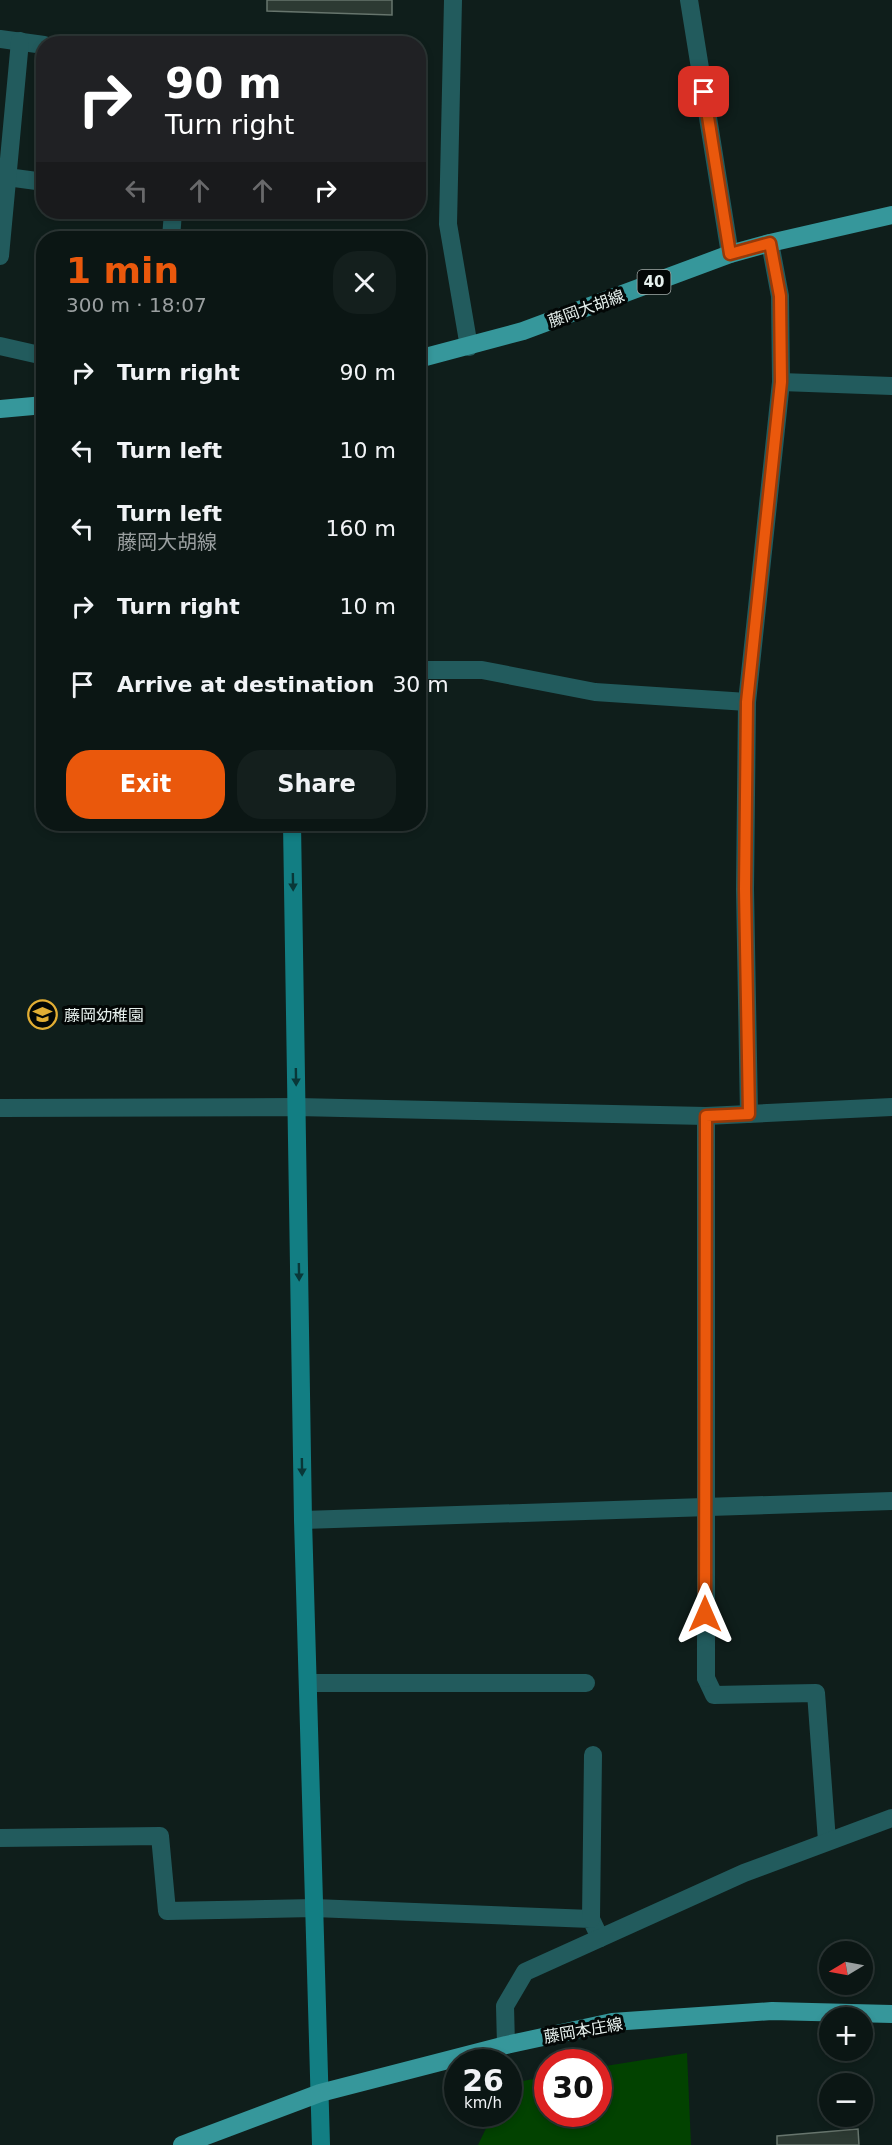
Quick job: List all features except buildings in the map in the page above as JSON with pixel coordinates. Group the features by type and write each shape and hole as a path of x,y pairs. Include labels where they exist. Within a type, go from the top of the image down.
{"main road":[{"name":"藤岡大胡線","path":"426,357 523,331 730,254 892,215"},
{"path":"0,409 36,406"},
{"name":"藤岡本庄線","path":"182,2145 320,2093 506,2044 612,2022 772,2011 892,2014"}],"street":[{"path":"453,0 448,224 469,347"},
{"path":"689,0 730,254"},
{"path":"0,39 36,44"},
{"path":"0,256 20,41"},
{"path":"8,177 36,181"},
{"path":"749,1114 745,889 747,702 781,382 780,296 770,243"},
{"path":"0,346 36,354"},
{"path":"781,382 892,386"},
{"path":"426,670 482,670 596,692 747,702"},
{"path":"292,831 303,1520 321,2145"},
{"path":"0,1108 297,1107 706,1116 892,1107"},
{"path":"706,1116 705,1678 714,1695 816,1693 827,1841"},
{"path":"303,1520 892,1501"},
{"path":"309,1683 586,1683"},
{"path":"593,1755 591,1919 600,1938"},
{"path":"506,2044 505,2006 525,1972 744,1873 892,1818"},
{"path":"0,1838 160,1836 167,1911 314,1908 591,1919"}],"green space":[{"path":"687,2053 691,2145 478,2145 487,2127 522,2127 522,2081 534,2079 534,2127 612,2127 612,2065"}],"place":[{"name":"藤岡幼稚園","path":"43,1015"}],"route":[{"path":"704,92 730,254 770,243 780,296 781,382 747,702 745,889 749,1114 706,1116 705,1614"}]}
